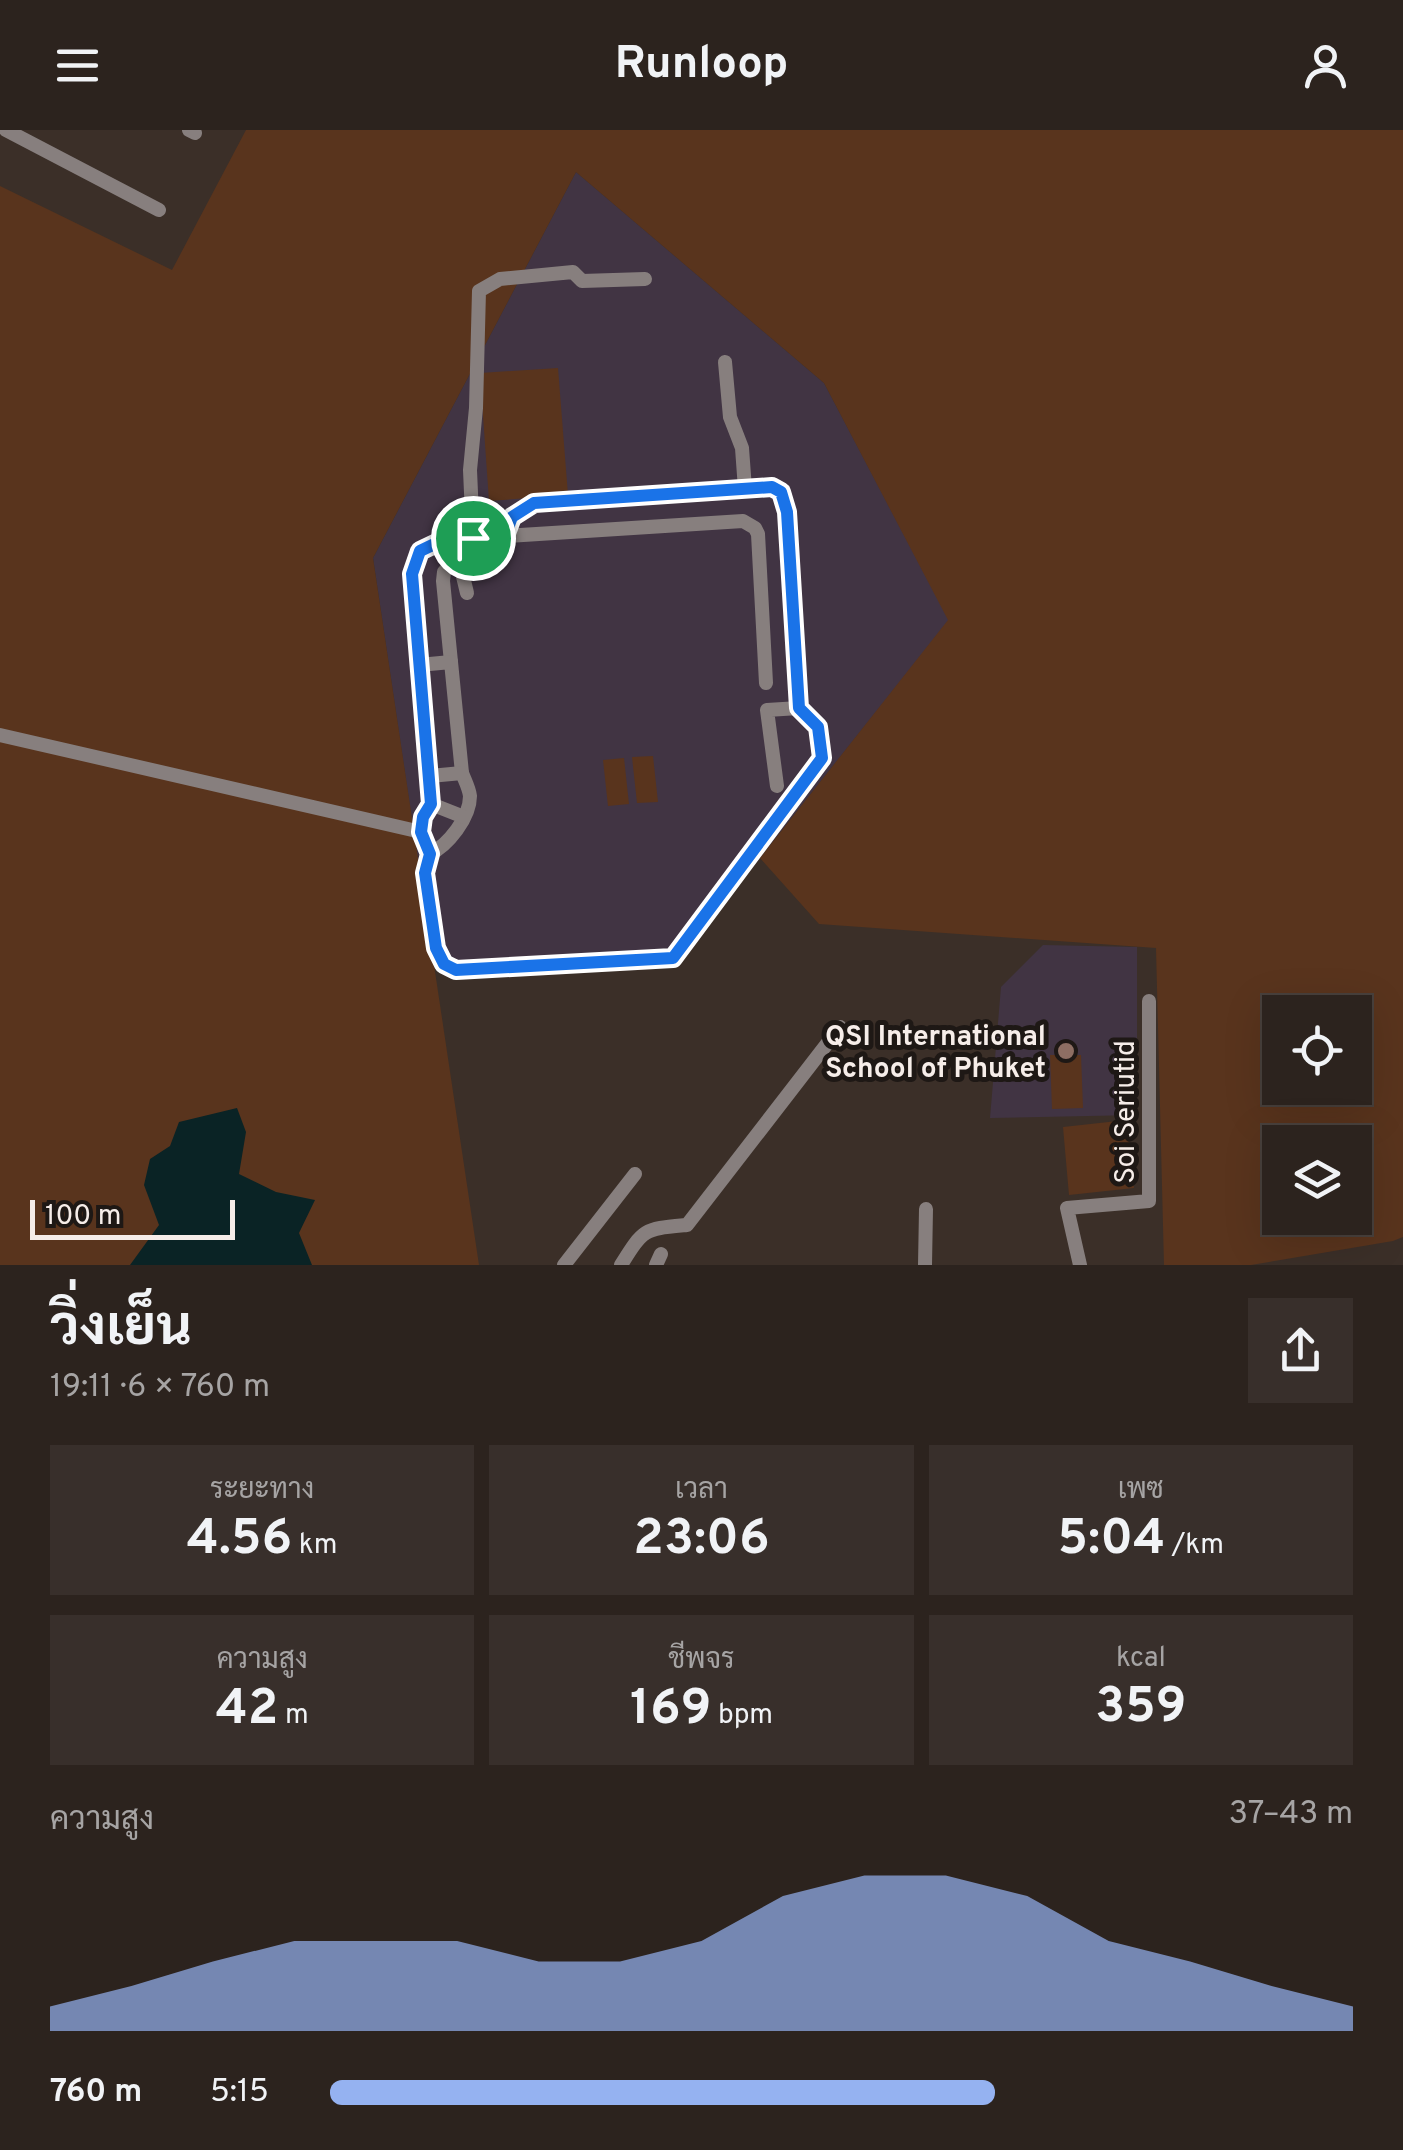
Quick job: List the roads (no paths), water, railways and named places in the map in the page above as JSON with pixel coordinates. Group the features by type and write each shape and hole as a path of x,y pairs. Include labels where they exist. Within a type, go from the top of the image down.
{"street":[{"path":"6,130 159,210"},
{"path":"473,538 470,470 479,291 500,279 573,272 582,281 645,278"},
{"path":"725,362 730,418 742,448 746,488"},
{"path":"505,536 512,517 534,503 778,488 784,498 799,708 818,727 822,758 673,958 456,970 444,964 436,948 425,873 430,854 418,833 431,804 412,574 420,551 430,544 473,538 505,536 743,521 755,528 759,544 766,683"},
{"path":"430,854 440,849 464,817 470,801 462,773 443,581 444,572 452,563 460,564 464,571 467,593"},
{"path":"419,666 451,662"},
{"path":"776,786 767,710 799,708"},
{"path":"0,736 418,833"},
{"path":"430,776 462,773"},
{"path":"431,804 464,817"},
{"name":"Soi Seriutid","path":"1080,1265 1067,1208 1149,1202 1148,1001"},
{"path":"620,1265 638,1236 652,1228 687,1225 840,1027"},
{"path":"564,1265 635,1174"},
{"path":"925,1265 926,1210"}],"water":[{"path":"237,1108 246,1132 239,1174 276,1192 315,1200 299,1233 312,1265 130,1265 159,1225 144,1185 150,1159 170,1146 179,1122"}],"place":[{"name":"QSI International School of Phuket","path":"1066,1051"}]}
